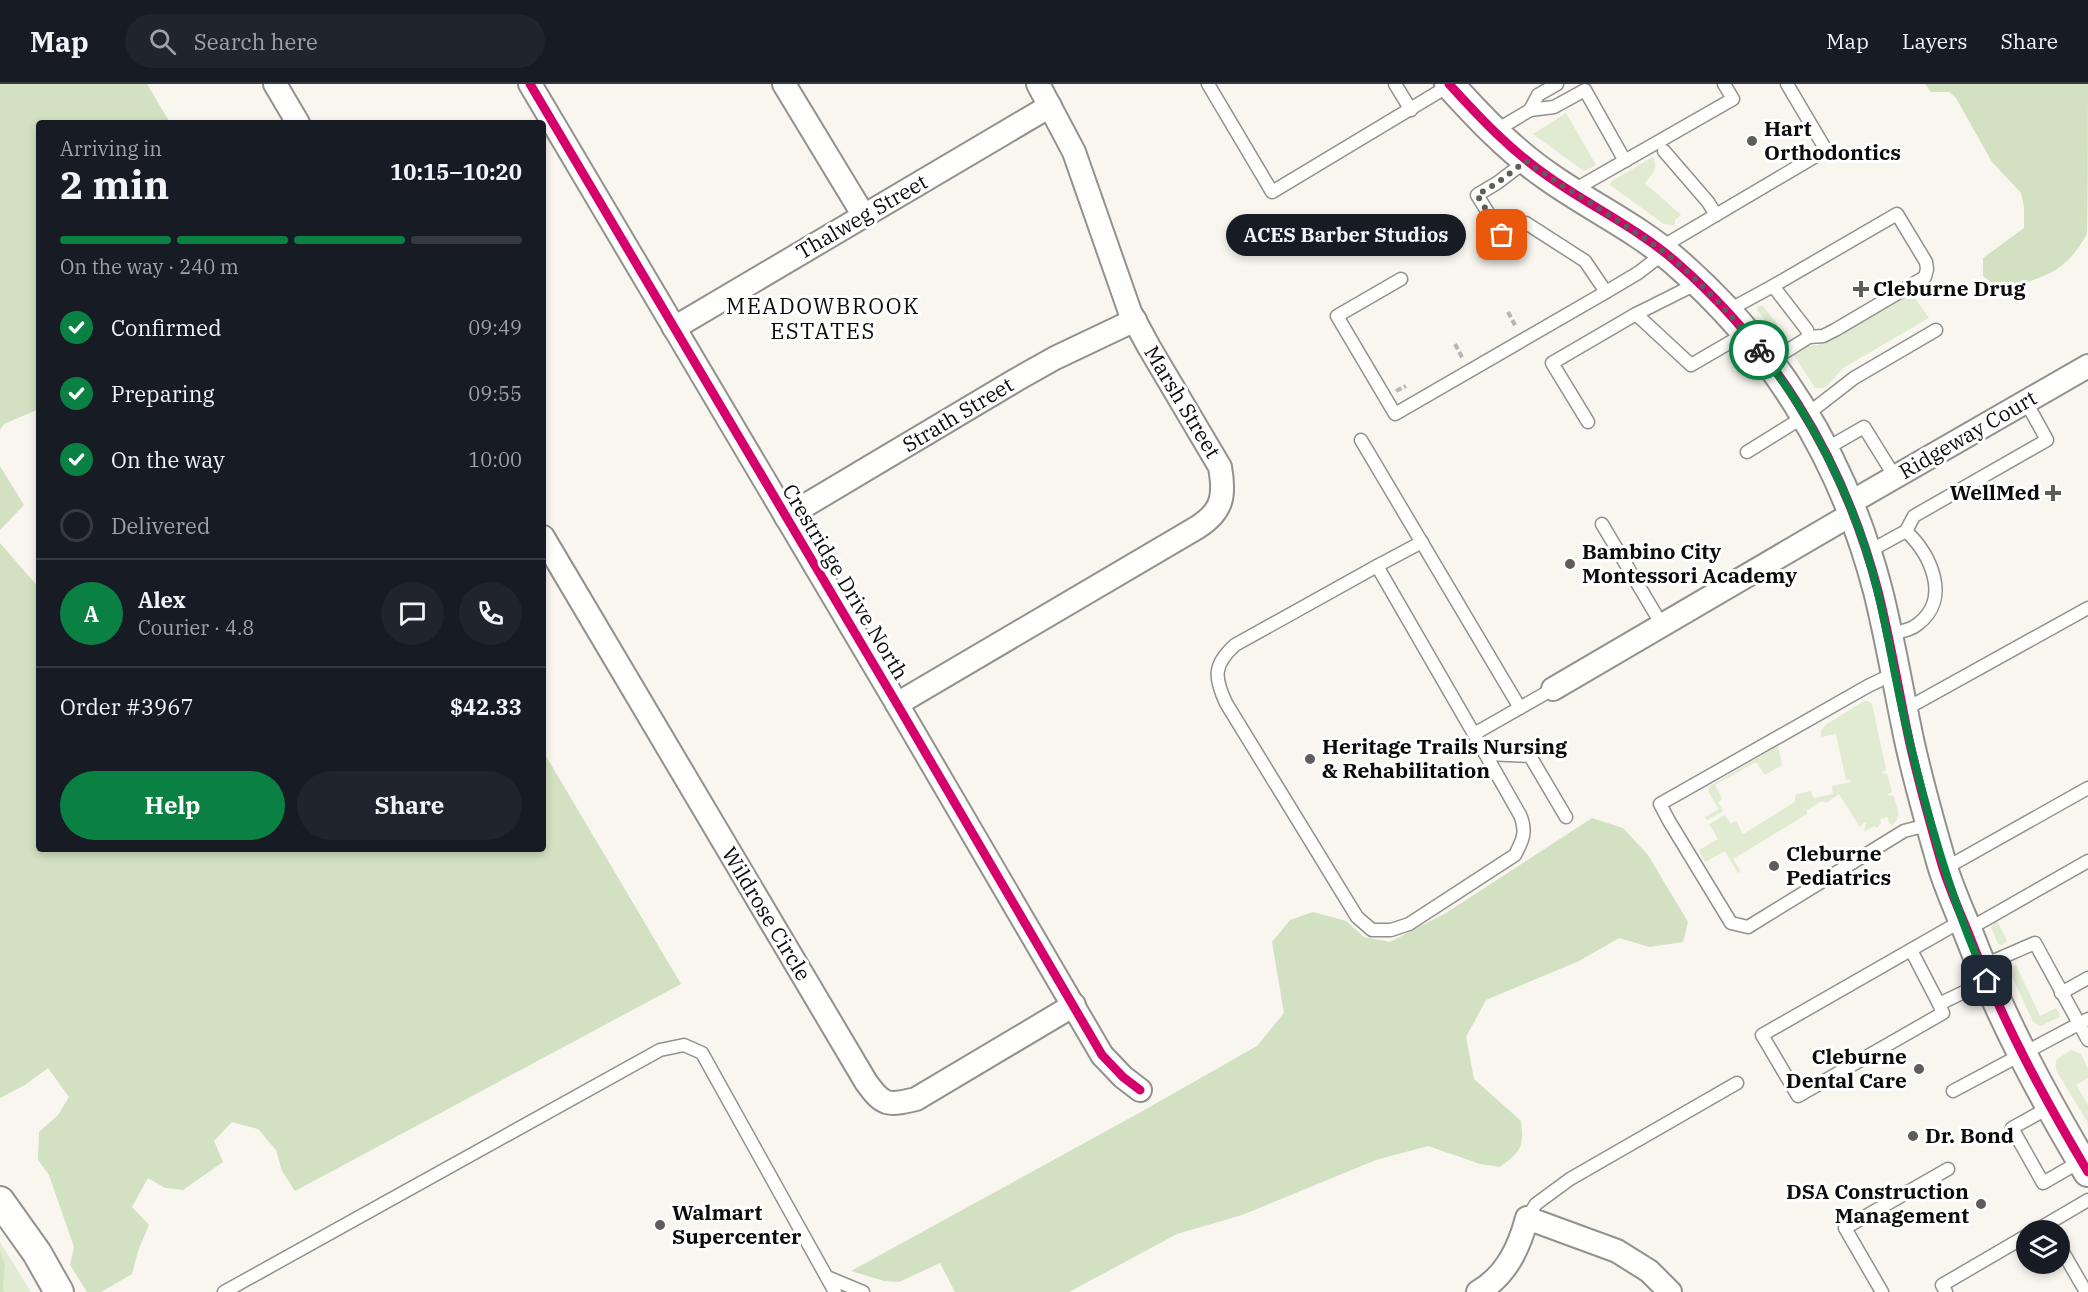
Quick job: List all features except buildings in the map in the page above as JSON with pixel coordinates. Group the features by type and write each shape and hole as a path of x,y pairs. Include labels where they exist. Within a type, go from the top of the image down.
{"street":[{"path":"275,84 296,120"},
{"name":"Crestridge Drive North","path":"530,84 1102,1055 1123,1077 1140,1090"},
{"path":"784,84 864,216"},
{"name":"Marsh Street","path":"897,704 1198,528 1211,519 1221,503 1223,484 1220,467 1135,320 1120,286 1074,152 1038,84"},
{"path":"1449,85 1494,132 1526,161 1662,251 1698,283 1746,333 1769,362 1805,416 1824,450 1850,509 1878,592 1903,711 1944,869 1984,973 2022,1055 2085,1166"},
{"name":"Thalweg Street","path":"674,328 1050,106"},
{"name":"Strath Street","path":"786,517 1016,380 1055,358 1135,320"},
{"name":"Ridgeway Court","path":"1552,689 1662,625 1850,509 1895,477 2088,366"},
{"name":"Wildrose Circle","path":"546,542 877,1098 894,1104 916,1099 1074,1005"},
{"path":"0,1201 37,1253 59,1292"},
{"path":"1478,1292 1490,1285 1511,1262 1527,1218 1617,1251 1649,1271 1670,1292"}],"lane":[{"path":"1208,84 1272,192 1449,85"},
{"path":"1395,84 1411,110"},
{"path":"1571,191 1733,99 1724,84"},
{"path":"1401,279 1337,315 1395,414 1638,273 1662,251 1716,215 1826,150 1787,84"},
{"path":"1530,110 1538,95 1551,85"},
{"path":"1494,132 1530,110 1554,107 1585,90 1625,161"},
{"path":"1664,151 1708,202 1716,215"},
{"path":"1502,235 1477,195 1526,161"},
{"path":"1726,311 1897,214 1926,262 1925,277 1835,330 1823,336 1809,337 1769,362"},
{"path":"1526,223 1585,261 1606,292"},
{"path":"1588,422 1552,363 1636,314 1698,283"},
{"path":"1773,286 1807,330 1809,337"},
{"path":"1636,314 1691,365 1746,333"},
{"path":"1747,452 1805,416 1854,378 1936,330"},
{"path":"1866,553 1906,531 1914,516 2047,440 2026,402"},
{"path":"1824,450 1863,427 1895,477"},
{"path":"1361,440 1520,708"},
{"path":"1602,524 1662,625"},
{"path":"1887,635 1918,625 1936,598 1936,586 1928,561 1919,543 1906,531"},
{"path":"1377,566 1525,826 1522,842 1515,855 1408,924 1392,930 1372,930 1357,917 1226,703 1218,685 1217,669 1223,656 1235,645 1377,566 1422,542"},
{"path":"1903,711 2088,608"},
{"path":"1895,673 1660,804 1731,923 1748,927 1904,831 1931,824"},
{"path":"1474,734 1552,689"},
{"path":"1486,754 1530,756 1566,817"},
{"path":"1944,869 2088,788"},
{"path":"1911,950 1943,1013 1798,1096 1762,1035 1911,950 1965,925 2088,861"},
{"path":"1939,1004 1984,973 2035,943 2061,993 2083,1022 2088,1040"},
{"path":"2061,993 2088,978"},
{"path":"1953,1090 2083,1022"},
{"path":"224,1292 660,1050 684,1045 702,1053 835,1292"},
{"path":"1527,1218 1536,1204 1570,1179 1737,1083"},
{"path":"2050,1107 2012,1128 2043,1183 2085,1166"},
{"path":"1882,1292 1845,1228 1948,1169"},
{"path":"2057,1220 2088,1200"},
{"path":"1946,1292 1942,1285 2016,1242"},
{"path":"2070,1264 2086,1292"},
{"path":"826,1277 863,1292"}],"green space":[{"path":"0,84 147,84 168,120 36,120 36,410 4,424 0,430"},
{"path":"1925,84 2088,84 2087,234 2065,263 2051,273 2026,283 2007,287 1995,284 1983,276 1983,258 2024,228 2021,193 1992,162 1956,98 1949,92 1931,92"},
{"path":"1566,113 1596,165 1584,171 1533,134"},
{"path":"1653,157 1655,168 1645,183 1681,215 1675,220 1675,225 1664,224 1610,185 1612,181"},
{"path":"1910,291 1929,318 1843,368 1825,388 1815,388 1794,355 1807,346 1818,345"},
{"path":"1758,306 1763,306 1787,336 1785,342 1757,310"},
{"path":"0,466 24,505 0,530"},
{"path":"0,543 36,585 36,852 546,852 546,756 681,984 295,1191 282,1171 276,1150 258,1129 232,1122 214,1141 223,1162 183,1190 165,1188 148,1178 132,1207 149,1225 138,1251 132,1274 101,1292 87,1292 70,1265 74,1247 49,1175 38,1160 39,1132 58,1115 69,1097 48,1068 25,1085 0,1098"},
{"path":"1864,701 1872,704 1886,769 1881,773 1887,774 1892,792 1887,795 1894,796 1898,809 1895,822 1891,826 1887,817 1880,819 1881,823 1877,828 1874,826 1864,832 1866,823 1864,822 1860,827 1839,794 1826,803 1822,801 1807,810 1807,814 1733,859 1741,872 1738,873 1725,851 1705,862 1699,850 1718,839 1709,824 1725,815 1731,824 1736,821 1743,834 1795,802 1795,795 1810,791 1814,798 1833,794 1832,786 1851,782 1850,779 1846,780 1836,734 1821,737 1821,730"},
{"path":"1778,746 1782,765 1765,775 1756,762 1715,785 1722,799 1718,802 1723,811 1707,820 1705,817 1719,809 1708,791 1710,786"},
{"path":"1592,818 1623,828 1648,855 1688,922 1683,942 1650,947 1619,938 1579,961 1486,1000 1466,1037 1474,1079 1521,1121 1522,1130 1520,1148 1500,1167 1480,1164 1428,1146 1376,1160 1242,1215 1177,1234 1069,1292 955,1292 940,1263 899,1282 884,1281 851,1271 1257,1046 1284,1013 1272,942 1290,920 1313,912 1346,921 1364,937 1390,942 1446,913"},
{"path":"1997,920 2007,941 2002,945 1998,944 1991,927"},
{"path":"2016,965 2040,1016 2056,1008 2060,1014 2059,1017 2041,1026 2033,1022 2009,970 2009,967"},
{"path":"2071,1050 2081,1054 2088,1069 2088,1078 2076,1085 2088,1105 2088,1123 2056,1070 2056,1060"},
{"path":"0,1242 31,1292 5,1292 3,1289 5,1265 0,1251"},
{"path":"0,1251 5,1265 3,1289 5,1292 0,1292"}],"cycle path":[{"path":"530,84 1102,1055 1123,1077 1140,1090"},
{"path":"1449,84 1496,134 1535,167 1645,238 1692,277 1726,310 1757,346 1785,384 1811,426 1845,494 1871,567 1886,624 1914,760 1948,882 2008,1025 2038,1084 2088,1172"}],"way so far":[{"path":"1502,235 1477,195 1526,161 1653,244 1675,261 1726,311 1759,350"}],"place":[{"name":"Hart Orthodontics","path":"1752,141"},
{"name":"ACES Barber Studios","path":"1502,235"},
{"name":"Cleburne Drug","path":"1861,289"},
{"name":"WellMed","path":"2053,493"},
{"name":"Bambino City Montessori Academy","path":"1570,564"},
{"name":"Heritage Trails Nursing & Rehabilitation","path":"1310,759"},
{"name":"Cleburne Pediatrics","path":"1774,866"},
{"name":"Cleburne Dental Care","path":"1919,1069"},
{"name":"Dr. Bond","path":"1913,1136"},
{"name":"DSA Construction Management","path":"1981,1204"},
{"name":"Walmart Supercenter","path":"660,1225"}],"district":[{"name":"MEADOWBROOK ESTATES","path":"823,318"}],"route":[{"path":"1759,350 1798,405 1820,443 1835,472 1866,553 1878,592 1906,728 1944,869 1987,981"}]}
